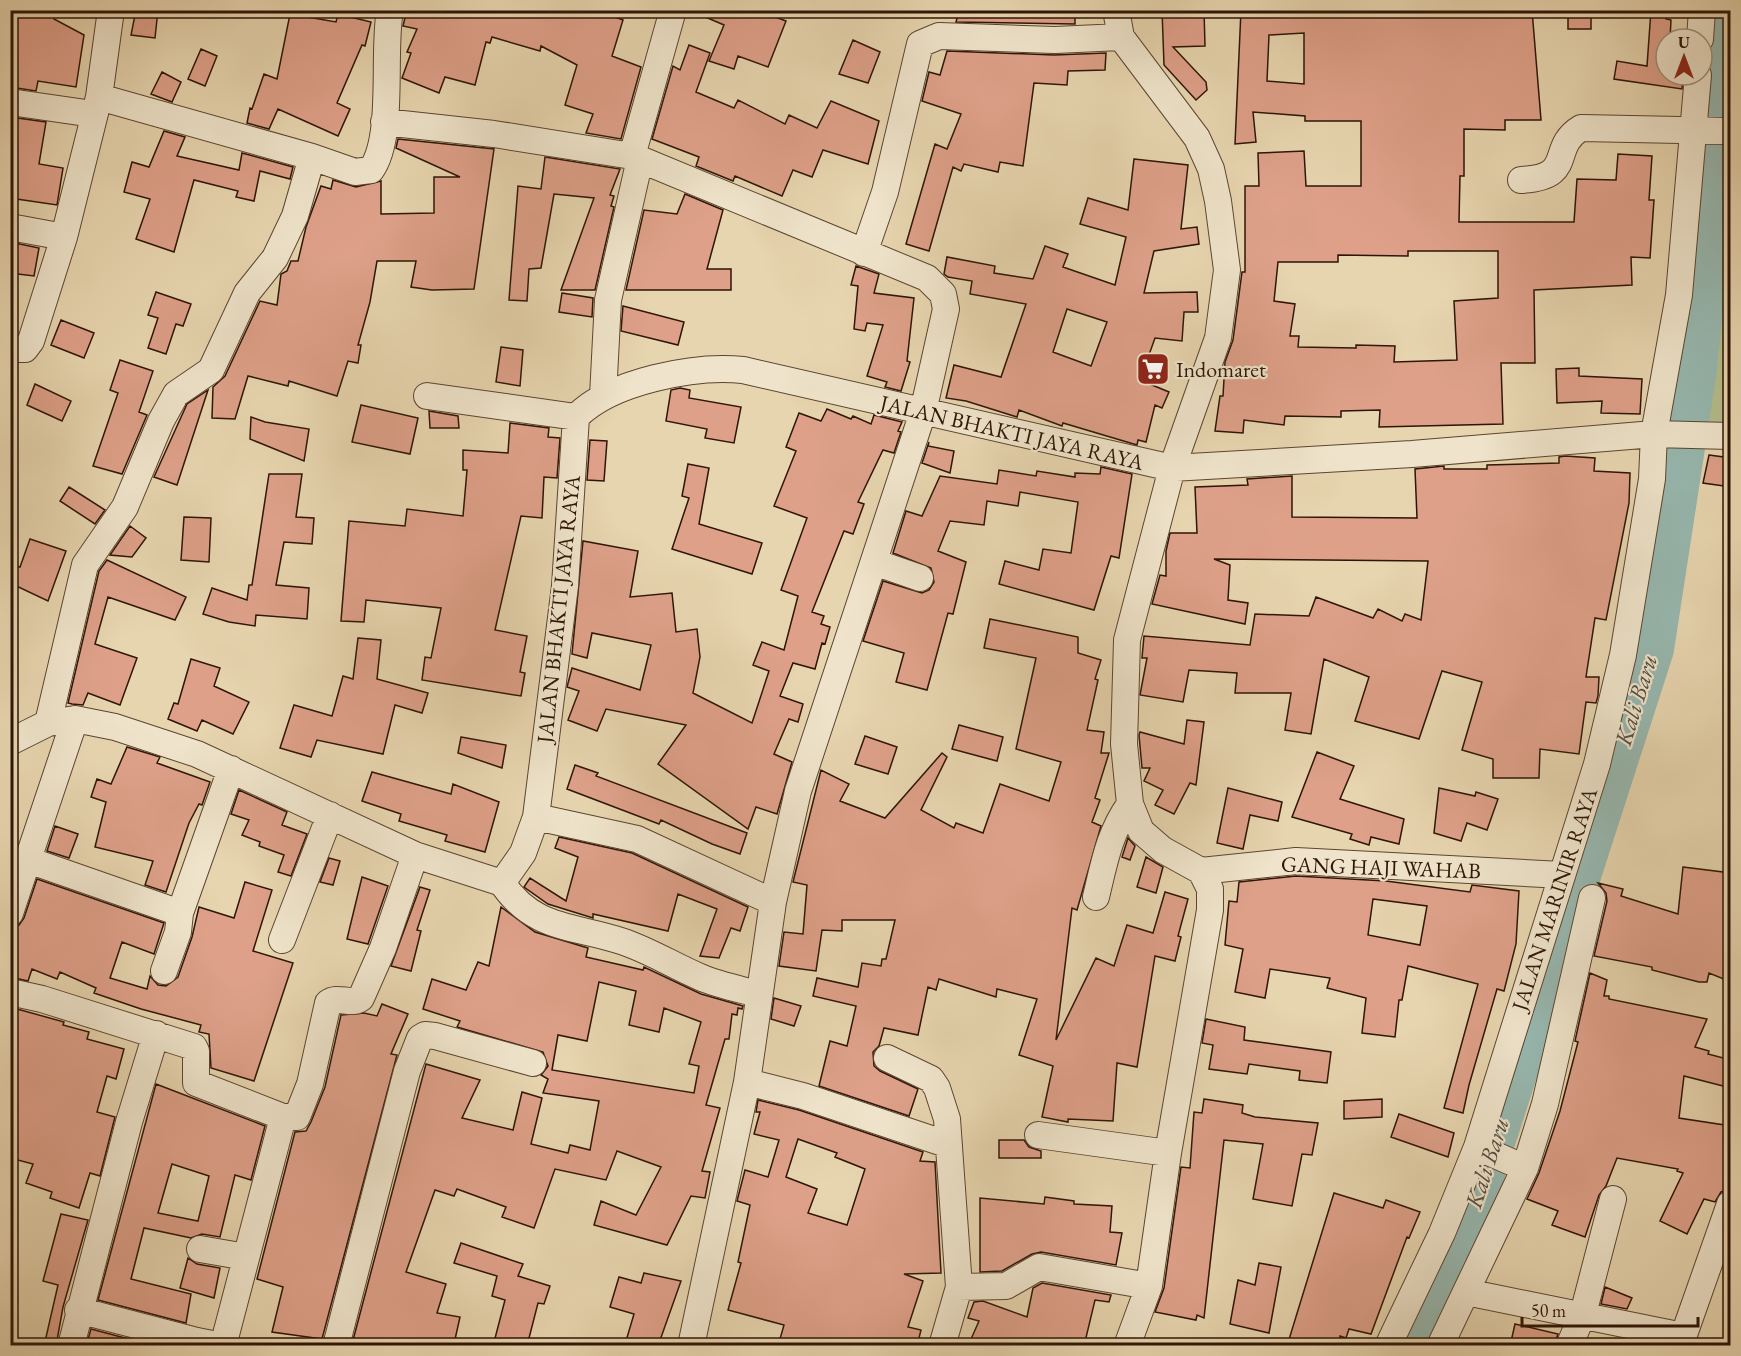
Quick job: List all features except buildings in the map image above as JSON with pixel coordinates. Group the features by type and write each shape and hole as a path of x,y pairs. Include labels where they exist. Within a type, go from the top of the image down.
{"street":[{"path":"10,102 96,106 312,157 355,172 371,170 378,161 384,122 390,10"},
{"path":"603,396 608,300 636,158 673,10"},
{"path":"1116,10 1121,37 1197,138 1211,169 1218,201 1227,270 1218,338 1172,468 1127,640 1124,744 1130,804 1141,831 1162,849 1201,871 1210,889 1210,910 1168,1153 1149,1286 1127,1346"},
{"path":"1701,27 1702,10"},
{"path":"10,349 25,349 31,341 64,237 96,106 104,12"},
{"path":"864,253 875,224 899,140 920,44 939,36 1055,40 1121,37"},
{"name":"JALAN MARINIR RAYA","path":"1388,1346 1480,1148 1597,764 1623,655 1652,479 1664,434 1679,295 1710,130 1701,87"},
{"path":"384,122 494,134 636,158 927,278 943,294 946,309 923,412 798,791 773,902 747,1082 691,1346"},
{"path":"1521,180 1548,176 1557,168 1570,134 1581,128 1710,130"},
{"path":"48,723 84,565 125,507 161,422 176,394 211,370 247,294 275,258 295,216 312,157"},
{"path":"10,227 64,237"},
{"name":"JALAN BHAKTI JAYA RAYA","path":"502,883 523,853 536,817 565,586 576,417 588,405 603,396 633,385 694,370 718,367 743,370 1172,468 1412,454 1664,434 1731,436"},
{"path":"427,396 576,417"},
{"path":"874,562 920,578"},
{"path":"10,913 75,719"},
{"path":"10,742 48,723 75,719 115,727 197,754 415,855 502,883 514,901 534,915 570,930 621,941 703,979 758,994"},
{"path":"164,971 178,932 180,913 231,769"},
{"path":"1096,897 1109,842 1116,823 1130,804"},
{"path":"282,940 330,815"},
{"path":"536,817 637,839 773,902"},
{"path":"10,992 156,1034 196,1049 196,1083 283,1117 297,1117 310,1084 328,1003 334,999 355,1001 361,998 383,948 415,855"},
{"path":"28,860 180,913"},
{"name":"GANG HAJI WAHAB","path":"1201,871 1296,861 1562,875"},
{"path":"1440,1346 1466,1292 1545,1104 1592,898"},
{"path":"71,1346 78,1310 129,1122 156,1034"},
{"path":"336,1346 407,1071 420,1038 425,1035 435,1036 533,1063"},
{"path":"887,1058 931,1079 945,1109 959,1287 942,1346"},
{"path":"747,1082 803,1096 949,1144"},
{"path":"78,1310 223,1346 283,1117"},
{"path":"1038,1135 1168,1153"},
{"path":"1480,1148 1518,1165"},
{"path":"1569,1346 1583,1314 1613,1199"},
{"path":"1466,1292 1583,1314 1682,1341 1730,1204"},
{"path":"200,1249 246,1257"},
{"path":"959,1287 1006,1286 1039,1267 1149,1286"}],"green space":[{"path":"1702,11 1730,11 1730,395 1726,436 1654,434 1700,87 1714,87 1714,27 1702,27"}],"waterway":[{"name":"Kali Baru","path":"1411,1346 1456,1260 1653,649 1696,369 1730,23"}],"place":[{"name":"Indomaret","path":"1153,369"}]}
